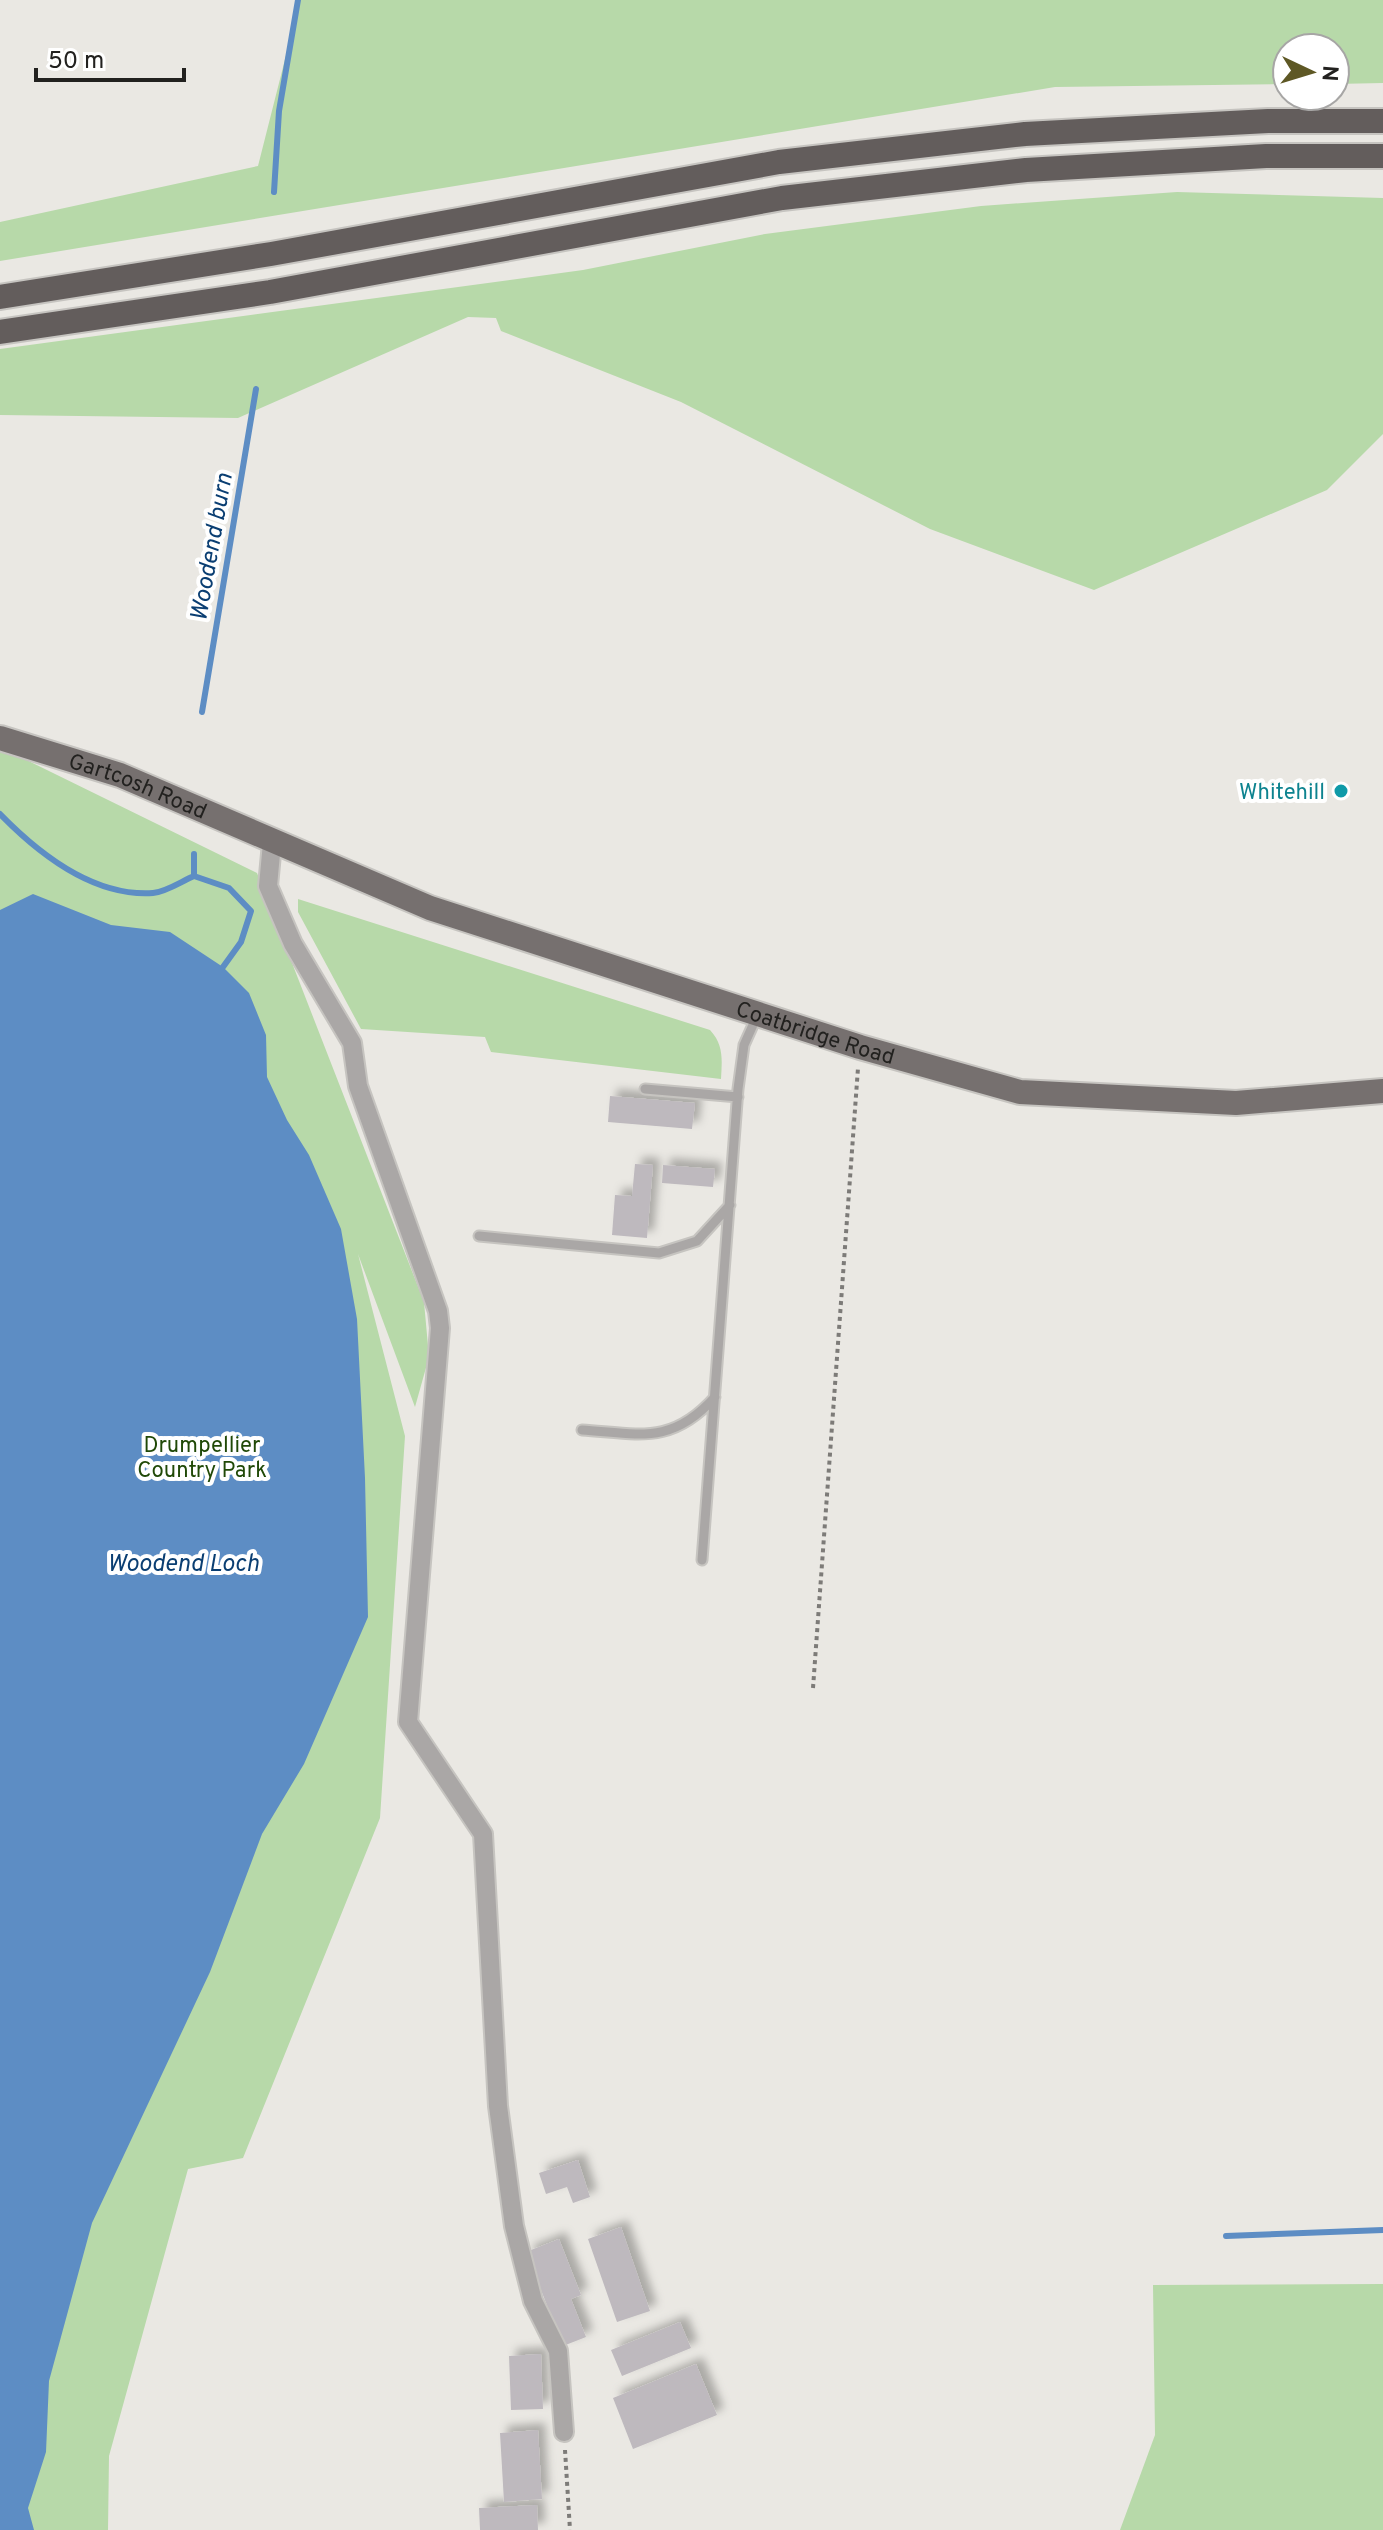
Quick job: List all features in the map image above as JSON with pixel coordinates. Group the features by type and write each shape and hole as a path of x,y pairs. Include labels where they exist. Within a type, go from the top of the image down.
{"highway":[{"path":"0,297 271,254 779,162 1025,134 1268,121 1383,121"},
{"path":"0,332 270,292 782,198 1026,170 1266,156 1383,156"}],"main road":[{"name":"Gartcosh Road","path":"0,738 120,775 272,843"},
{"name":"Coatbridge Road","path":"272,843 430,908 757,1015 1020,1092 1236,1103 1383,1091"}],"street":[{"path":"272,843 268,886 293,944 352,1043 358,1086 438,1311 440,1328 430,1476 408,1722 483,1834 498,2106 514,2226 533,2301 558,2351 564,2432"}],"lane":[{"path":"702,1560 738,1097 744,1045 757,1015"},
{"path":"645,1089 738,1097"},
{"path":"479,1236 659,1253 697,1241 730,1205"},
{"path":"582,1430 656,1436 698,1416 715,1397"}],"path":[{"path":"813,1688 860,1047"},
{"path":"564,2432 570,2530"}],"green space":[{"path":"300,0 1383,0 1383,83 1351,84 1351,32 1271,32 1271,84 1055,87 0,261 0,222 258,166"},
{"path":"1177,192 1383,198 1383,434 1327,490 1094,590 930,529 681,402 501,331 496,318 468,317 238,418 0,415 0,349 583,270 765,234 981,206"},
{"name":"Woodend Loch","path":"0,747 257,873 424,1302 429,1357 415,1407 358,1254 405,1436 380,1818 243,2158 188,2169 109,2456 108,2530 0,2530"},
{"path":"298,899 710,1030 720,1047 721,1079 491,1052 485,1037 361,1029 298,912"},
{"path":"1383,2284 1383,2530 1120,2530 1155,2435 1153,2285"}],"water":[{"name":"Woodend Loch","path":"33,894 111,925 170,932 223,967 249,993 266,1035 267,1077 287,1120 309,1155 341,1229 357,1319 368,1617 304,1764 262,1834 210,1972 92,2223 49,2381 46,2452 28,2508 34,2530 0,2530 0,910"}],"building":[{"path":"610,1096 695,1103 692,1129 608,1122"},
{"path":"635,1164 653,1165 647,1238 612,1235 615,1195 632,1196"},
{"path":"663,1165 715,1169 713,1187 662,1183"},
{"path":"578,2160 590,2197 573,2203 567,2187 546,2194 539,2173"},
{"path":"621,2227 650,2311 617,2322 588,2239"},
{"path":"559,2239 581,2295 571,2299 586,2337 563,2346 526,2252"},
{"path":"680,2322 691,2348 622,2376 611,2350"},
{"path":"541,2354 543,2409 511,2410 509,2356"},
{"path":"696,2364 717,2415 633,2449 613,2398"},
{"path":"538,2430 542,2499 504,2502 500,2433"},
{"path":"537,2505 538,2530 480,2530 479,2508"}],"waterway":[{"name":"Woodend burn","path":"274,192 279,111 298,0"},
{"name":"Woodend burn","path":"202,712 256,389"},
{"path":"0,814 50,858 110,888 153,893 194,876"},
{"name":"Woodend burn","path":"194,854 194,876 229,888 251,911 241,942 223,967"},
{"path":"1226,2236 1383,2230"}],"place":[{"name":"Whitehill","path":"1341,791"}],"park label":[{"name":"Drumpellier Country Park","path":"202,1456"}]}
